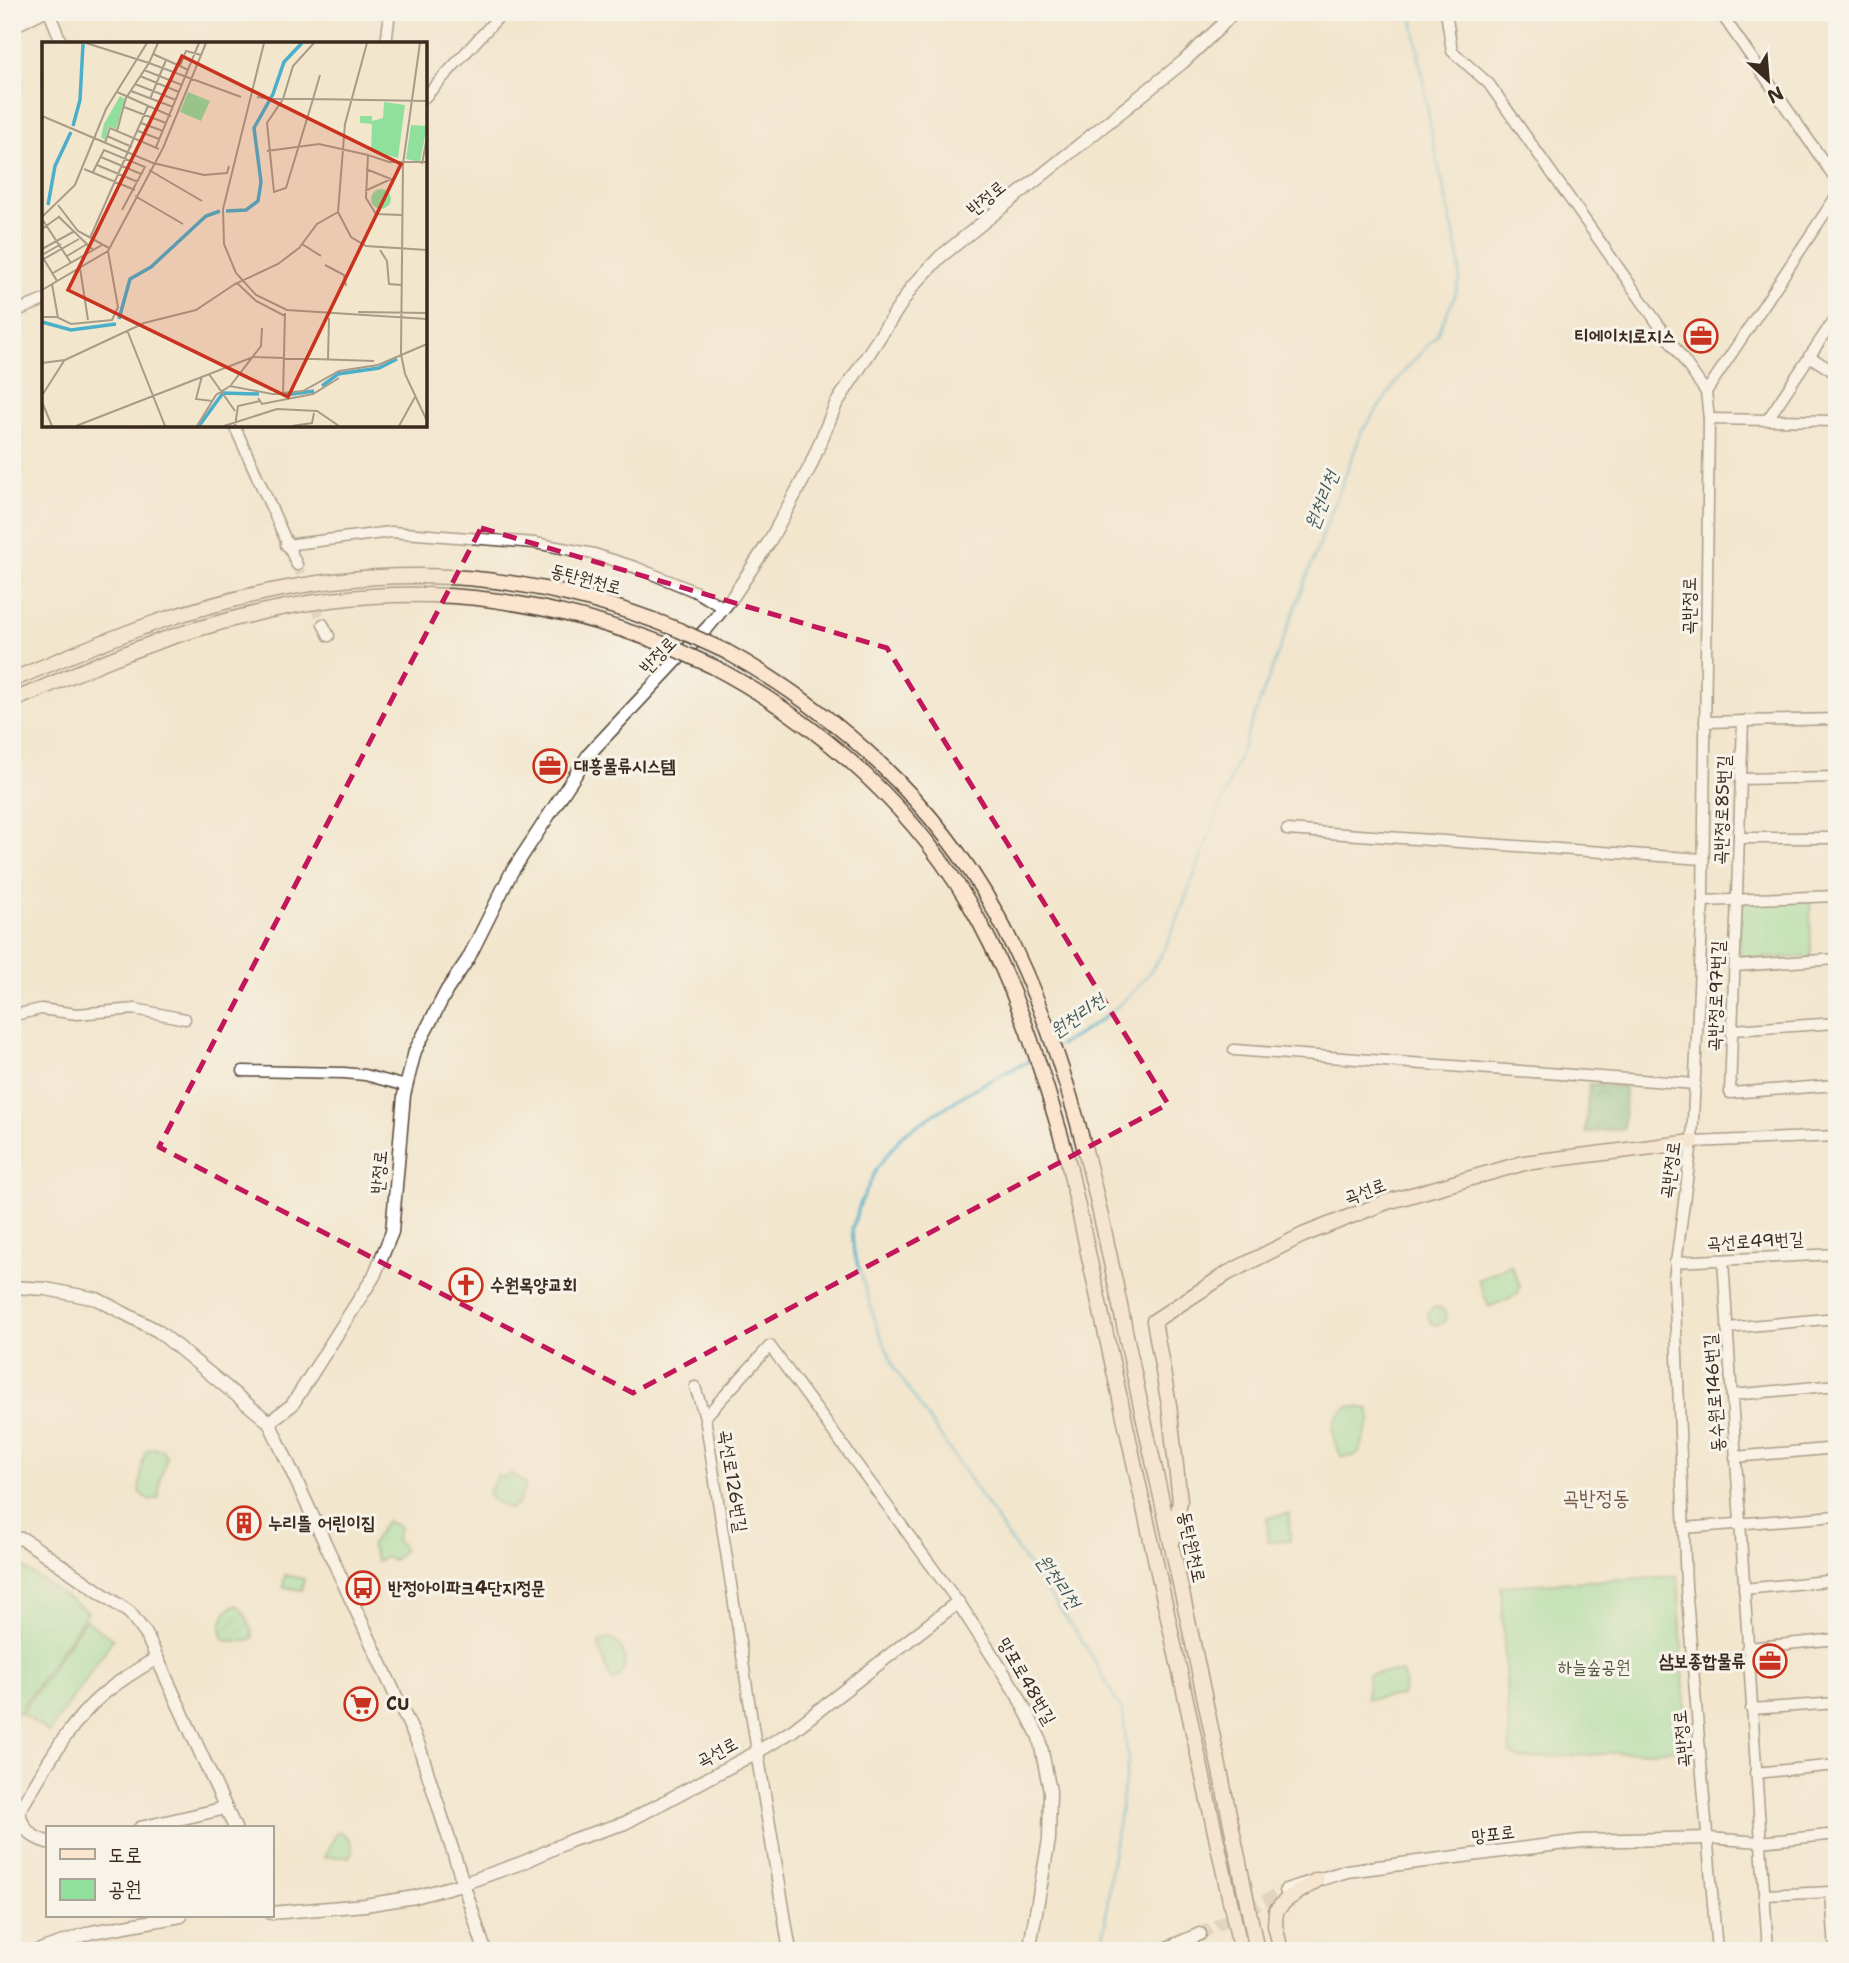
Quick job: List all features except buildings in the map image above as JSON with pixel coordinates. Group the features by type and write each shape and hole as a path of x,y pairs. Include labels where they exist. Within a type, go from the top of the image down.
{"main road":[{"name":"동탄원천로","path":"12,680 90,647 170,618 246,596 341,579 435,576 516,583 551,588 634,612 727,652 802,698 913,798 969,869 996,912 1019,960 1060,1066 1085,1152 1121,1309 1257,1951"},
{"path":"12,701 80,672 194,630 283,607 368,596 428,595 507,601 578,615 622,628 714,667 783,708 828,742 897,806 953,878 979,921 1003,968 1044,1075 1068,1161 1104,1318 1241,1951"},
{"name":"곡선로","path":"1172,1545 1180,1501 1169,1405 1154,1321 1228,1273 1303,1235 1387,1202 1524,1163 1692,1142"},
{"path":"1236,1845 1265,1951"},
{"path":"1217,1849 1233,1951"},
{"path":"1282,1951 1275,1925 1276,1911 1286,1900 1317,1880"}],"street":[{"path":"12,28 43,12"},
{"path":"49,12 61,42"},
{"path":"386,42 390,12"},
{"path":"427,95 503,12"},
{"name":"반정로","path":"269,1422 292,1405 374,1276 393,1232 406,1086 415,1051 447,990 468,959 511,873 557,800 589,754 708,627 734,595 769,542 810,467 836,404 912,287 940,257 1183,62 1233,12"},
{"name":"곡반정로","path":"1446,12 1452,51 1489,84 1706,392 1709,419 1703,901 1692,1142 1675,1262 1686,1586 1717,1951"},
{"path":"1720,12 1837,181"},
{"path":"1706,392 1837,195"},
{"path":"12,313 42,301"},
{"path":"1768,419 1837,315"},
{"path":"1809,356 1837,374"},
{"path":"1709,419 1837,421"},
{"path":"234,427 297,565"},
{"path":"286,545 391,532 535,543 594,554 635,567 694,591 723,607"},
{"path":"323,624 328,636"},
{"path":"1705,722 1837,719"},
{"name":"곡반정로85번길","path":"1737,901 1743,721"},
{"path":"1741,779 1837,777"},
{"path":"1287,830 1703,859"},
{"path":"1739,838 1837,838"},
{"path":"1703,901 1837,897"},
{"name":"곡반정로97번길","path":"1737,901 1730,1093 1837,1085"},
{"path":"1735,966 1837,959"},
{"path":"12,1010 19,1014 41,1009 77,1014 135,1009 185,1019"},
{"path":"1732,1030 1837,1023"},
{"path":"1234,1050 1695,1084"},
{"path":"243,1071 344,1073 365,1075 406,1086"},
{"name":"곡선로","path":"1692,1142 1837,1136"},
{"name":"곡선로49번길","path":"1675,1262 1837,1254"},
{"name":"동수원로146번길","path":"1723,1260 1768,1951"},
{"path":"12,1287 46,1289 97,1299 146,1324 269,1422 419,1746 485,1951"},
{"path":"1727,1328 1837,1318"},
{"name":"곡선로126번길","path":"758,1752 705,1417 770,1346 958,1602"},
{"path":"1732,1395 1837,1385"},
{"path":"695,1388 705,1417"},
{"path":"1735,1457 1837,1448"},
{"path":"1684,1528 1837,1517"},
{"path":"12,1538 23,1539 130,1613 146,1634 234,1826"},
{"path":"1744,1589 1837,1580"},
{"name":"곡선로","path":"273,1913 365,1905 415,1897 465,1883 524,1862 572,1840 625,1823 792,1731 958,1602"},
{"name":"망포로48번길","path":"958,1602 1017,1694 1039,1737 1042,1750 1050,1791 1049,1840 1029,1951"},
{"path":"1747,1647 1837,1639"},
{"path":"46,1842 35,1838 22,1825 19,1811 76,1722 100,1696 132,1672 157,1658"},
{"path":"1751,1709 1837,1703"},
{"path":"758,1752 790,1951"},
{"path":"1755,1773 1837,1766"},
{"path":"149,1826 226,1808"},
{"path":"1708,1838 1760,1842 1837,1834"},
{"name":"망포로","path":"1286,1890 1347,1871 1581,1841 1708,1838"},
{"path":"1764,1895 1834,1892 1835,1951"},
{"path":"37,1951 92,1931 169,1918"},
{"path":"1160,1951 1200,1934"}],"highlighted area":[{"path":"481,528 887,648 1168,1104 633,1393 159,1147"}],"green space":[{"path":"1810,900 1811,957 1745,958 1740,954 1739,906 1744,901"},
{"path":"1589,1084 1625,1087 1624,1128 1585,1133"},
{"path":"1511,1265 1520,1285 1518,1294 1489,1307 1478,1280"},
{"path":"1437,1307 1443,1310 1446,1316 1443,1322 1437,1325 1431,1322 1428,1316 1431,1310"},
{"path":"1351,1406 1369,1409 1371,1419 1359,1453 1342,1457 1335,1442 1333,1428 1338,1416"},
{"path":"153,1448 162,1450 167,1457 160,1478 159,1498 150,1501 139,1492 143,1459 146,1451"},
{"path":"512,1473 526,1485 517,1505 509,1509 491,1499 488,1493 498,1475 505,1478"},
{"path":"1289,1514 1290,1540 1268,1541 1267,1517"},
{"path":"386,1521 400,1527 396,1539 404,1549 393,1561 385,1557 377,1561 371,1545"},
{"path":"12,1560 88,1612 12,1721"},
{"path":"285,1575 304,1579 302,1590 283,1587"},
{"name":"하늘숲공원","path":"1678,1576 1687,1745 1682,1749 1518,1759 1510,1753 1501,1586"},
{"path":"237,1605 250,1624 253,1638 250,1641 229,1641 223,1638 223,1618 228,1610"},
{"path":"85,1620 113,1639 49,1732 21,1713"},
{"path":"610,1638 620,1647 625,1659 623,1671 613,1682 599,1646 600,1642"},
{"path":"1402,1672 1405,1682 1402,1695 1367,1699 1368,1674"},
{"path":"337,1832 349,1839 352,1854 350,1857 324,1857"}],"waterway":[{"name":"원천리천","path":"1059,1045 1087,1029 1126,999 1148,975 1163,952 1362,431 1405,370 1436,336 1454,298 1460,279 1459,257 1432,136 1412,12"},
{"name":"원천리천","path":"1031,1060 975,1088 902,1135 876,1170 852,1229 854,1252 876,1324 895,1369 1087,1648 1123,1713 1128,1763 1111,1868 1102,1951"}],"tunnel":[{"path":"297,565 323,624"},
{"path":"1200,1934 1286,1890"}],"place":[{"name":"티에이치로지스","path":"1701,336"},
{"name":"대흥물류시스템","path":"550,766"},
{"name":"수원목양교회","path":"466,1285"},
{"name":"누리뜰 어린이집","path":"244,1523"},
{"name":"반정아이파크4단지정문","path":"363,1588"},
{"name":"삼보종합물류","path":"1770,1661"},
{"name":"CU","path":"361,1704"}],"district":[{"name":"곡반정동","path":"1596,1498"}]}
